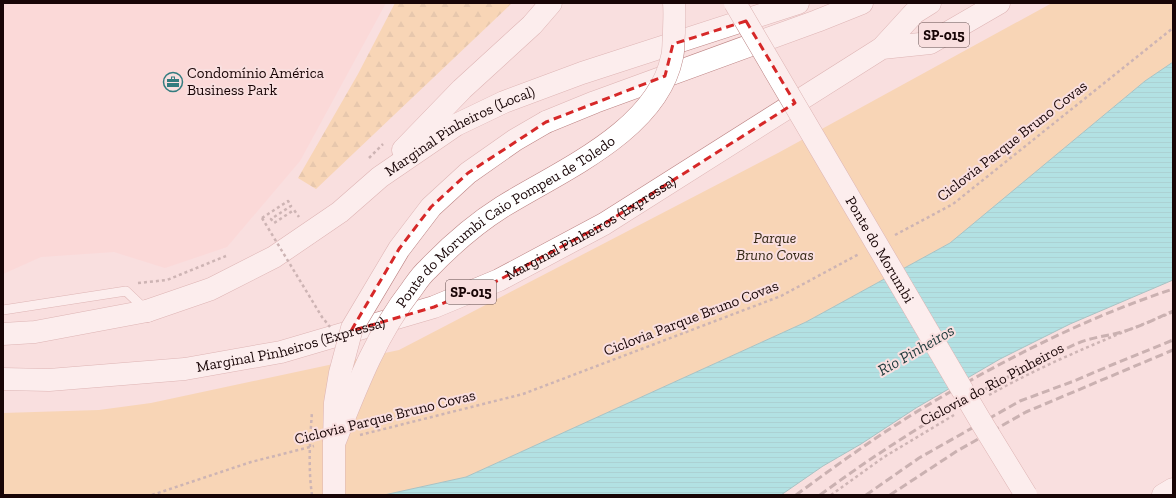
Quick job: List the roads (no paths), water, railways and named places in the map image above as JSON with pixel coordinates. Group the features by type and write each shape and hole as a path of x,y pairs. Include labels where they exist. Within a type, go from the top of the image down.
{"main road":[{"path":"380,177 420,131 462,89 532,25 551,3"},
{"name":"Ponte do Morumbi Caio Pompeu de Toledo","path":"334,495 326,444 377,342 397,309 427,270 460,238 501,208 608,143 630,125 650,104 664,80 672,57 675,13 674,3"},
{"name":"Ponte do Morumbi","path":"735,3 756,36 980,420 1026,495"},
{"name":"Marginal Pinheiros (Local)","path":"3,334 35,332 147,311 211,289 274,257 340,212 380,177 456,125 504,102 582,73 798,3"},
{"path":"326,444 340,373 352,328 398,249 431,207 468,173 515,140 546,122 595,102 862,3"},
{"path":"882,48 914,13 930,3"},
{"name":"Marginal Pinheiros (Expressa)","path":"3,379 49,380 185,369 281,352 434,307 499,280 604,224 882,48 930,43 999,3"},
{"path":"1163,495 1173,489"}],"lane":[{"path":"3,310 126,291 147,311"}],"water":[{"name":"Rio Pinheiros","path":"1173,62 1173,280 1070,324 1000,359 916,408 861,444 823,466 781,495 384,495 466,477 806,322 950,243 1145,81"}],"railway":[{"path":"796,495 854,453 913,414 1007,360 1106,314 1173,289"},
{"path":"820,495 881,452 976,394 1042,360 1082,342 1131,329 1173,311"},
{"path":"866,495 919,458 1020,401 1074,381 1173,340"},
{"path":"890,495 957,451 1026,412 1173,350"}],"place":[{"name":"Condomínio América Business Park","path":"173,82"}],"park label":[{"name":"Parque Bruno Covas","path":"775,246"}]}
